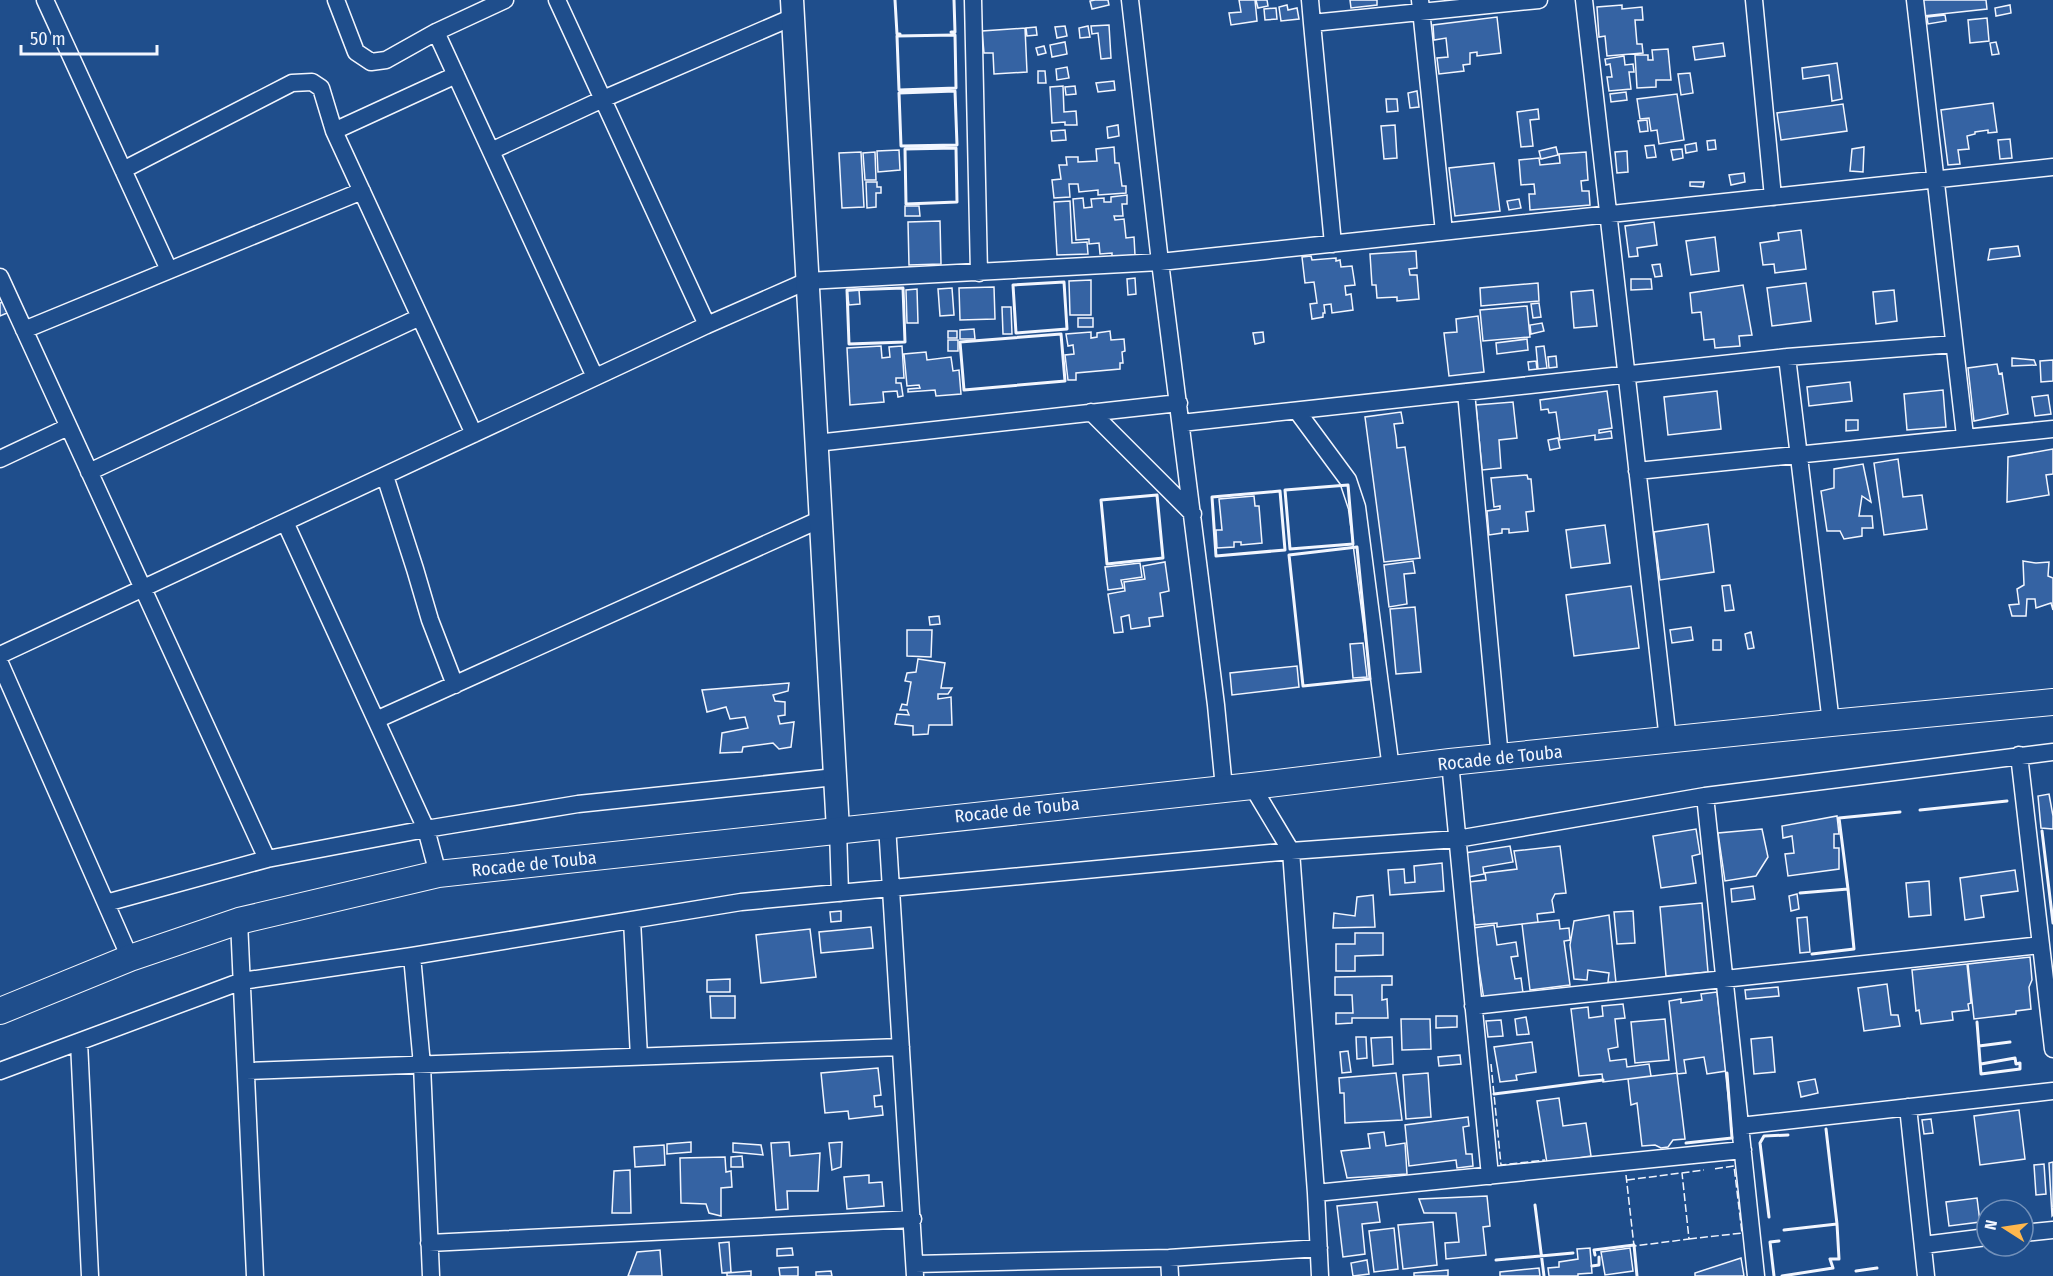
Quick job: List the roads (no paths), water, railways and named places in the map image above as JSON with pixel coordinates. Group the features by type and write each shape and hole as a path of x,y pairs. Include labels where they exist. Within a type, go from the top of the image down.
{"main road":[{"path":"792,9 838,830"},
{"name":"Rocade de Touba","path":"0,1011 130,958 239,921 438,874 1252,786 1450,762 2053,702"}],"street":[{"path":"45,0 169,270"},
{"path":"336,0 356,52 371,62 386,60 436,32 505,0"},
{"path":"557,0 707,325"},
{"path":"973,0 979,273"},
{"path":"1130,0 1160,262 1216,705 1224,788"},
{"path":"1310,0 1333,244"},
{"path":"1312,22 1421,6 1539,0"},
{"path":"1584,0 1668,740"},
{"path":"1754,0 1773,197"},
{"path":"1915,0 1965,436"},
{"path":"1421,6 1444,232"},
{"path":"491,152 792,9"},
{"path":"436,32 595,377"},
{"path":"334,131 456,75"},
{"path":"123,170 291,83 312,82 321,88 334,131 474,434"},
{"path":"0,655 707,325 807,282 1160,262 2053,167"},
{"path":"24,330 362,191"},
{"path":"0,278 267,859"},
{"path":"89,472 420,318"},
{"path":"1182,423 1786,357 1954,344"},
{"path":"1786,357 1831,723"},
{"path":"1466,392 1500,758"},
{"path":"816,443 1179,403"},
{"path":"1297,411 1348,480 1357,507 1391,769"},
{"path":"1091,412 1193,514"},
{"path":"0,459 68,427"},
{"path":"1637,471 1965,436 2053,429"},
{"path":"385,476 430,620 455,685"},
{"path":"376,720 821,519"},
{"path":"285,522 426,829 438,874"},
{"path":"0,663 130,958"},
{"path":"0,1071 242,981 412,956 741,902 1292,851 1457,839 1706,796 2053,752"},
{"path":"2019,755 2053,1050"},
{"path":"1450,762 1490,1176"},
{"path":"106,903 267,859 426,829 578,804 835,777"},
{"path":"1252,786 1292,851 1320,1276"},
{"path":"1706,796 1756,1276"},
{"path":"886,825 915,1270 1169,1258 1319,1248"},
{"path":"838,830 840,893"},
{"path":"632,920 639,1057"},
{"path":"239,921 255,1276"},
{"path":"1473,1006 2041,945"},
{"path":"412,956 422,1065 431,1276"},
{"path":"79,1042 90,1276"},
{"path":"246,1071 901,1047"},
{"path":"1740,1126 2053,1091"},
{"path":"1908,1107 1926,1276"},
{"path":"1316,1193 1743,1150"},
{"path":"429,1243 913,1219"},
{"path":"2035,1232 2053,1230"},
{"path":"1923,1245 1975,1239"},
{"path":"1169,1258 1170,1276"}]}
